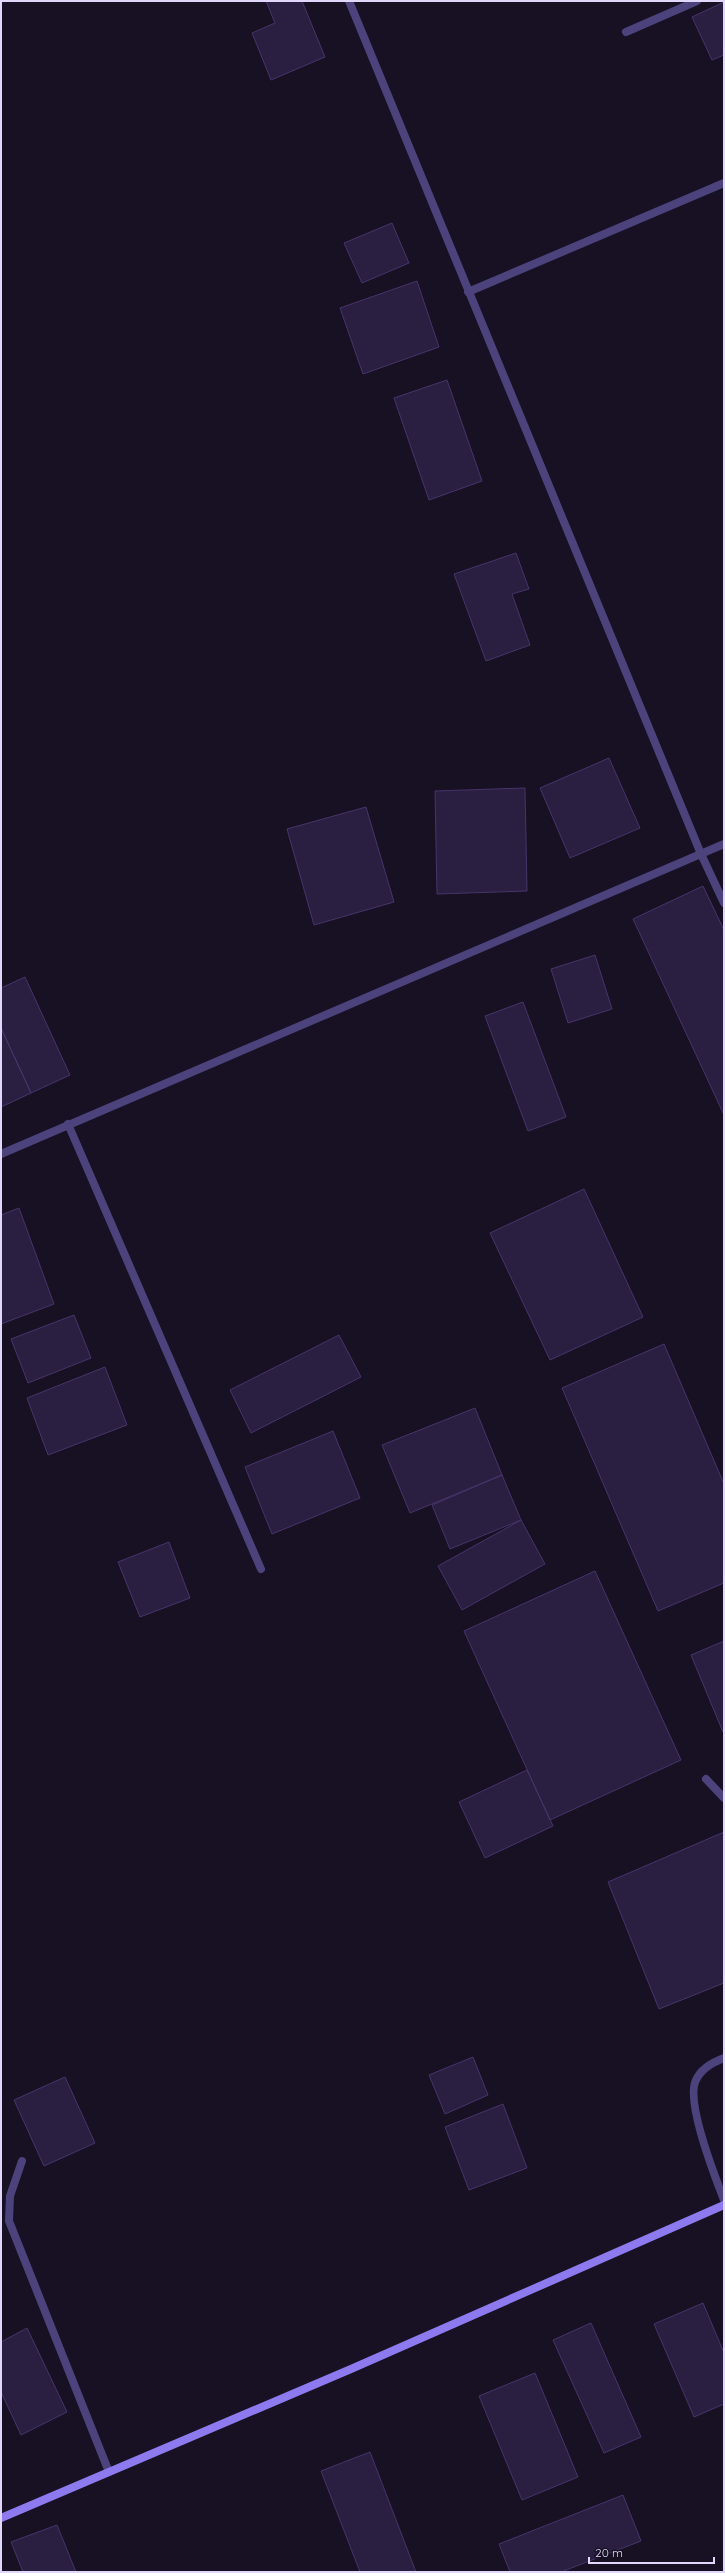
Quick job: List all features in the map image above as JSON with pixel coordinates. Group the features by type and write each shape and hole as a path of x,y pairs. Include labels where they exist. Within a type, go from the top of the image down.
{"street":[{"path":"349,1 701,854 724,903"},
{"path":"626,32 697,1"},
{"path":"468,292 724,183"},
{"path":"1,1154 724,844"},
{"path":"68,1124 260,1569"},
{"path":"706,1779 724,1798"},
{"path":"724,2058 711,2063 695,2080 694,2104 711,2167 724,2200"},
{"path":"22,2161 10,2196 9,2221 109,2472"},
{"path":"1,2518 351,2369 724,2205"}],"building":[{"path":"266,1 302,1 325,57 271,80 252,33 275,23"},
{"path":"724,2 724,55 712,60 692,17"},
{"path":"392,223 409,263 362,283 344,243"},
{"path":"417,281 439,347 363,374 340,308"},
{"path":"447,380 482,481 429,500 394,398"},
{"path":"516,553 529,589 512,594 530,645 486,661 454,574"},
{"path":"609,758 640,828 570,858 540,788"},
{"path":"525,788 527,891 437,894 435,791"},
{"path":"366,807 394,902 314,925 287,829"},
{"path":"703,886 724,930 724,1115 633,919"},
{"path":"595,955 612,1009 568,1023 551,969"},
{"path":"25,977 70,1075 31,1093 1,1028 1,988"},
{"path":"523,1002 566,1117 528,1131 485,1016"},
{"path":"1,1028 31,1093 1,1107"},
{"path":"584,1189 643,1317 550,1360 490,1233"},
{"path":"19,1208 54,1304 1,1324 1,1215"},
{"path":"74,1315 91,1358 28,1383 11,1339"},
{"path":"339,1335 361,1377 251,1433 230,1390"},
{"path":"664,1344 724,1484 724,1583 658,1611 562,1388"},
{"path":"105,1367 127,1425 48,1455 27,1398"},
{"path":"475,1408 502,1475 410,1513 382,1445"},
{"path":"333,1431 360,1498 272,1534 245,1467"},
{"path":"502,1475 521,1520 450,1549 432,1505"},
{"path":"521,1520 545,1564 462,1610 438,1566"},
{"path":"169,1542 190,1598 140,1617 118,1562"},
{"path":"595,1571 681,1760 550,1820 464,1631"},
{"path":"724,1641 724,1732 723,1732 691,1655"},
{"path":"527,1770 553,1826 485,1858 459,1802"},
{"path":"724,1832 724,1983 659,2009 608,1882"},
{"path":"473,2057 488,2095 445,2114 429,2075"},
{"path":"65,2077 95,2143 44,2166 14,2100"},
{"path":"503,2104 527,2168 469,2190 445,2127"},
{"path":"703,2303 724,2353 724,2404 694,2417 654,2324"},
{"path":"591,2323 641,2437 604,2453 553,2340"},
{"path":"27,2328 67,2412 21,2435 1,2392 1,2342"},
{"path":"535,2373 578,2477 522,2500 479,2396"},
{"path":"370,2452 416,2572 360,2572 321,2471"},
{"path":"623,2495 641,2541 561,2572 510,2572 499,2544"},
{"path":"57,2525 76,2572 23,2572 11,2542"}]}
